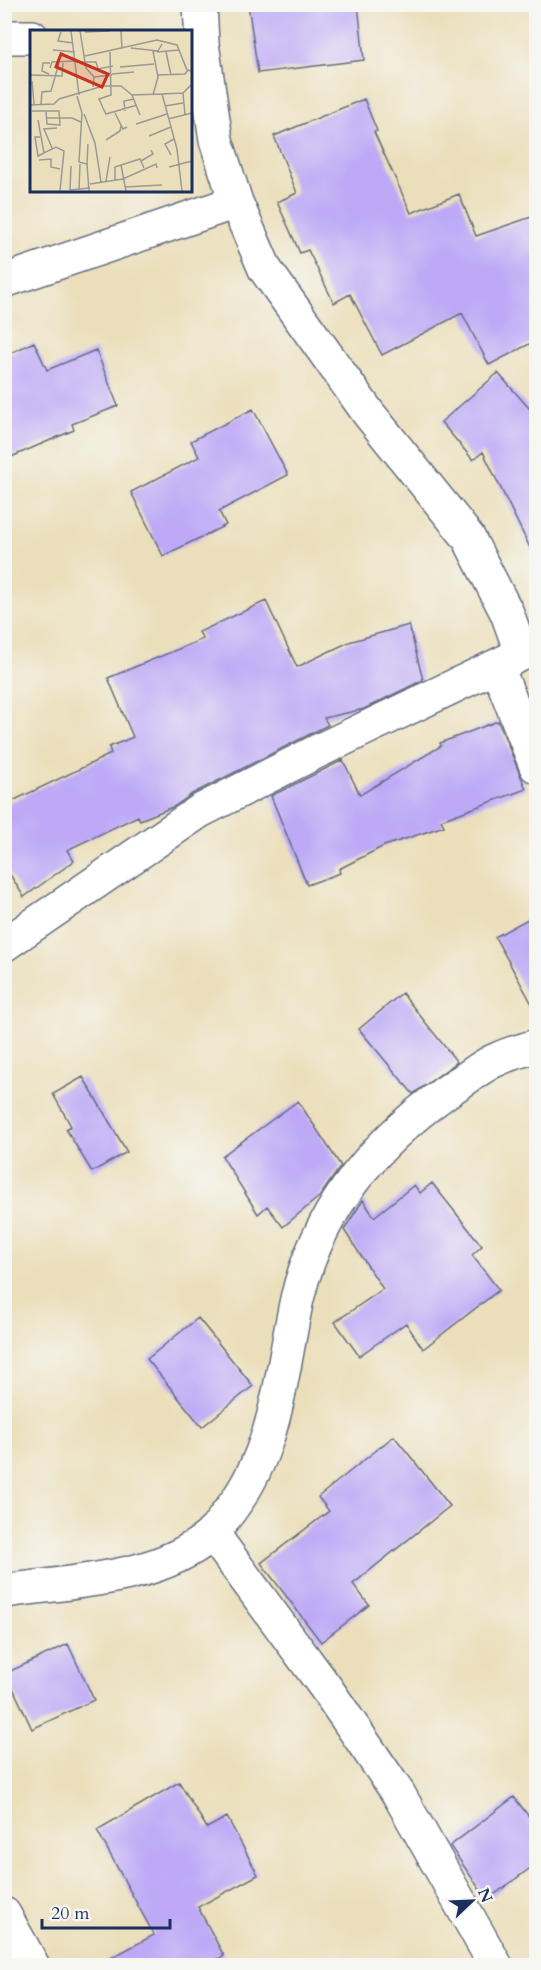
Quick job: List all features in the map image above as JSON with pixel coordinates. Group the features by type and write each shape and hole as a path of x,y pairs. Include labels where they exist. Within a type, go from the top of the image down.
{"street":[{"path":"200,4 196,43 216,140 236,202 265,269 369,414 468,537 507,613 518,655 537,766"},
{"path":"4,37 30,38"},
{"path":"4,281 236,202"},
{"path":"4,945 200,812 318,751 518,655"},
{"path":"4,1591 125,1573 168,1561 212,1533 248,1486 267,1442 284,1373 298,1297 323,1225 378,1151 426,1105 496,1059 537,1046"},
{"path":"212,1533 326,1688 398,1793 496,1965"},
{"path":"4,1914 33,1965"}],"building":[{"path":"248,4 358,4 364,60 258,73"},
{"path":"364,99 377,131 374,132 411,213 459,194 476,236 537,215 537,340 489,365 462,313 382,355 350,294 334,303 308,250 300,253 277,202 297,193 274,136"},
{"path":"34,342 47,370 96,350 118,406 72,424 74,430 4,460 4,356"},
{"path":"498,373 537,417 537,562 483,452 473,460 441,422"},
{"path":"253,409 288,475 219,511 226,525 163,556 131,492 199,457 191,441"},
{"path":"266,601 297,667 349,642 409,625 423,680 364,709 324,718 328,725 192,794 175,806 140,820 138,816 67,850 74,861 24,897 4,865 4,805 111,754 109,747 133,737 108,678 203,639 199,632"},
{"path":"498,721 526,789 441,820 444,826 384,846 339,869 340,873 307,885 271,796 343,760 360,795 441,746 440,743"},
{"path":"537,914 537,1013 495,937"},
{"path":"402,993 457,1062 413,1094 359,1029"},
{"path":"83,1077 127,1152 92,1172 66,1129 71,1126 53,1094"},
{"path":"298,1101 341,1166 320,1196 283,1227 267,1206 258,1214 222,1156"},
{"path":"432,1183 482,1246 472,1255 499,1290 423,1349 406,1323 359,1356 335,1322 383,1289 344,1230 363,1200 374,1217 414,1185 420,1193"},
{"path":"198,1318 253,1386 202,1427 147,1359"},
{"path":"394,1436 450,1506 353,1584 369,1605 321,1642 261,1563 329,1511 318,1497"},
{"path":"68,1644 94,1700 32,1729 6,1673"},
{"path":"179,1782 207,1828 227,1817 258,1875 198,1907 224,1956 206,1965 98,1965 154,1935 97,1830"},
{"path":"514,1797 537,1827 537,1863 487,1900 450,1846"}]}
